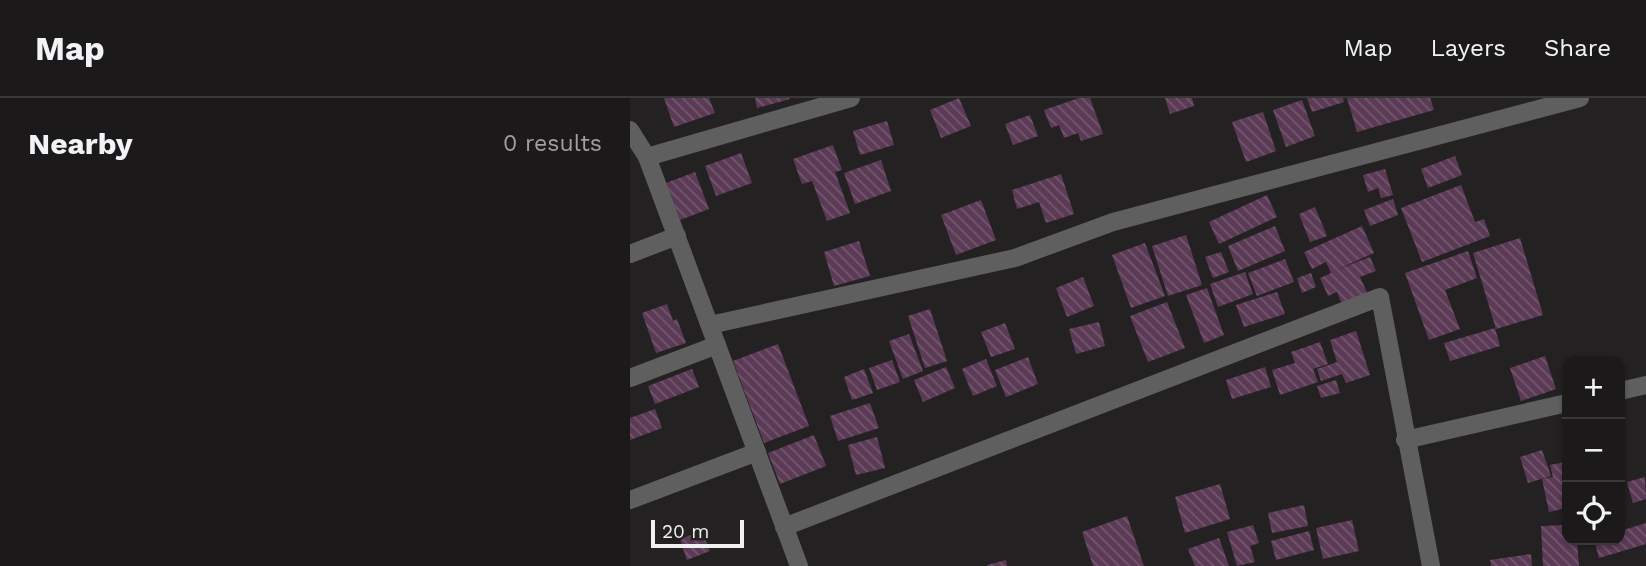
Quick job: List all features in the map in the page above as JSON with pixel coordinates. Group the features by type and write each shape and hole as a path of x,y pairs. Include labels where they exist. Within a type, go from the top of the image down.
{"street":[{"path":"647,157 851,98"},
{"path":"710,325 1015,258 1113,222 1580,98"},
{"path":"630,130 647,157 799,566"},
{"path":"630,254 677,236"},
{"path":"784,527 1380,297 1431,566"},
{"path":"630,378 718,345"},
{"path":"1625,390 1646,385"},
{"path":"1405,440 1562,404"},
{"path":"630,500 757,452"}],"building":[{"path":"664,98 709,98 715,113 674,127"},
{"path":"755,98 789,98 790,99 757,108"},
{"path":"959,98 971,126 941,138 930,110"},
{"path":"1079,98 1090,98 1103,134 1081,141 1078,133 1064,138 1059,125 1051,128 1044,110"},
{"path":"1165,98 1192,98 1194,106 1170,114"},
{"path":"1307,98 1343,98 1344,102 1312,112"},
{"path":"1347,98 1430,98 1434,110 1357,132"},
{"path":"1302,100 1315,136 1286,147 1273,110"},
{"path":"1263,112 1276,151 1246,162 1232,122"},
{"path":"1030,115 1038,136 1013,145 1005,124"},
{"path":"887,121 894,145 860,155 853,131"},
{"path":"833,145 842,170 835,172 850,213 827,221 812,181 802,184 793,159"},
{"path":"741,153 752,183 716,196 705,166"},
{"path":"1455,156 1462,175 1428,188 1421,169"},
{"path":"881,160 891,191 855,204 844,173"},
{"path":"1385,169 1393,195 1381,198 1378,188 1368,192 1363,175"},
{"path":"695,172 709,209 680,220 666,183"},
{"path":"1061,174 1074,214 1046,223 1039,202 1017,209 1012,190"},
{"path":"1461,185 1475,222 1484,219 1490,236 1422,262 1401,208"},
{"path":"1267,195 1277,217 1219,244 1209,222"},
{"path":"1393,199 1398,215 1370,226 1364,210"},
{"path":"981,200 996,240 956,255 941,215"},
{"path":"1315,207 1327,236 1310,242 1299,214"},
{"path":"1275,226 1285,251 1238,271 1228,246"},
{"path":"1362,226 1374,253 1336,270 1370,257 1376,271 1360,277 1370,299 1344,309 1337,292 1328,296 1320,278 1331,273 1326,262 1312,269 1304,252"},
{"path":"1186,235 1202,285 1168,296 1152,246"},
{"path":"1520,238 1543,315 1496,329 1473,253"},
{"path":"859,241 870,276 834,286 824,252"},
{"path":"1145,243 1165,296 1131,308 1112,255"},
{"path":"1468,251 1477,278 1445,290 1460,329 1429,340 1405,273"},
{"path":"1221,252 1229,272 1213,278 1205,257"},
{"path":"1285,259 1294,282 1257,296 1248,273"},
{"path":"1245,272 1253,294 1218,307 1210,284"},
{"path":"1311,273 1316,287 1302,293 1297,278"},
{"path":"1083,277 1094,306 1067,317 1056,288"},
{"path":"1207,288 1224,335 1204,343 1186,295"},
{"path":"1277,292 1285,314 1244,327 1236,305"},
{"path":"1167,302 1185,348 1148,362 1130,316"},
{"path":"667,304 673,321 677,319 686,343 656,353 642,313"},
{"path":"930,309 947,361 925,368 908,316"},
{"path":"1099,322 1105,346 1076,354 1069,329"},
{"path":"1005,323 1015,349 991,357 981,332"},
{"path":"1495,328 1500,346 1450,361 1444,343"},
{"path":"1356,331 1370,375 1346,383 1342,374 1321,381 1317,369 1337,362 1330,340"},
{"path":"909,334 923,371 903,379 889,341"},
{"path":"1320,342 1328,364 1313,369 1318,382 1280,395 1272,370 1295,363 1291,352"},
{"path":"778,344 809,426 764,443 733,361"},
{"path":"1545,356 1556,389 1521,401 1510,368"},
{"path":"1028,357 1038,384 1006,397 995,370"},
{"path":"986,359 997,386 973,396 962,369"},
{"path":"892,360 900,382 877,390 869,368"},
{"path":"946,367 955,388 923,402 914,380"},
{"path":"1265,367 1271,387 1232,399 1226,380"},
{"path":"692,369 699,387 655,404 648,386"},
{"path":"864,369 873,393 852,400 844,377"},
{"path":"1336,380 1340,393 1321,398 1317,386"},
{"path":"870,403 879,428 838,441 830,416"},
{"path":"655,409 662,428 630,440 630,418"},
{"path":"814,435 826,466 780,484 768,453"},
{"path":"877,437 885,468 856,475 848,445"},
{"path":"1542,450 1551,476 1528,483 1520,457"},
{"path":"1562,463 1562,509 1549,512 1542,479 1553,477 1550,465"},
{"path":"1645,477 1646,499 1633,503 1627,482"},
{"path":"1220,484 1230,519 1185,533 1175,497"},
{"path":"1304,505 1308,526 1272,533 1268,513"},
{"path":"1127,516 1144,566 1093,566 1082,532"},
{"path":"1352,520 1359,551 1323,559 1316,528"},
{"path":"1646,523 1646,544 1599,558 1595,545 1625,545 1625,529"},
{"path":"1253,525 1259,543 1250,546 1255,562 1237,566 1227,532"},
{"path":"1562,525 1562,545 1577,545 1579,566 1543,566 1541,526"},
{"path":"702,531 710,551 687,560 680,539"},
{"path":"1309,531 1314,550 1276,560 1271,541"},
{"path":"1219,538 1229,566 1195,566 1188,549"},
{"path":"1531,554 1532,566 1491,566 1490,560"},
{"path":"1006,560 1007,566 987,566 987,565"}]}
